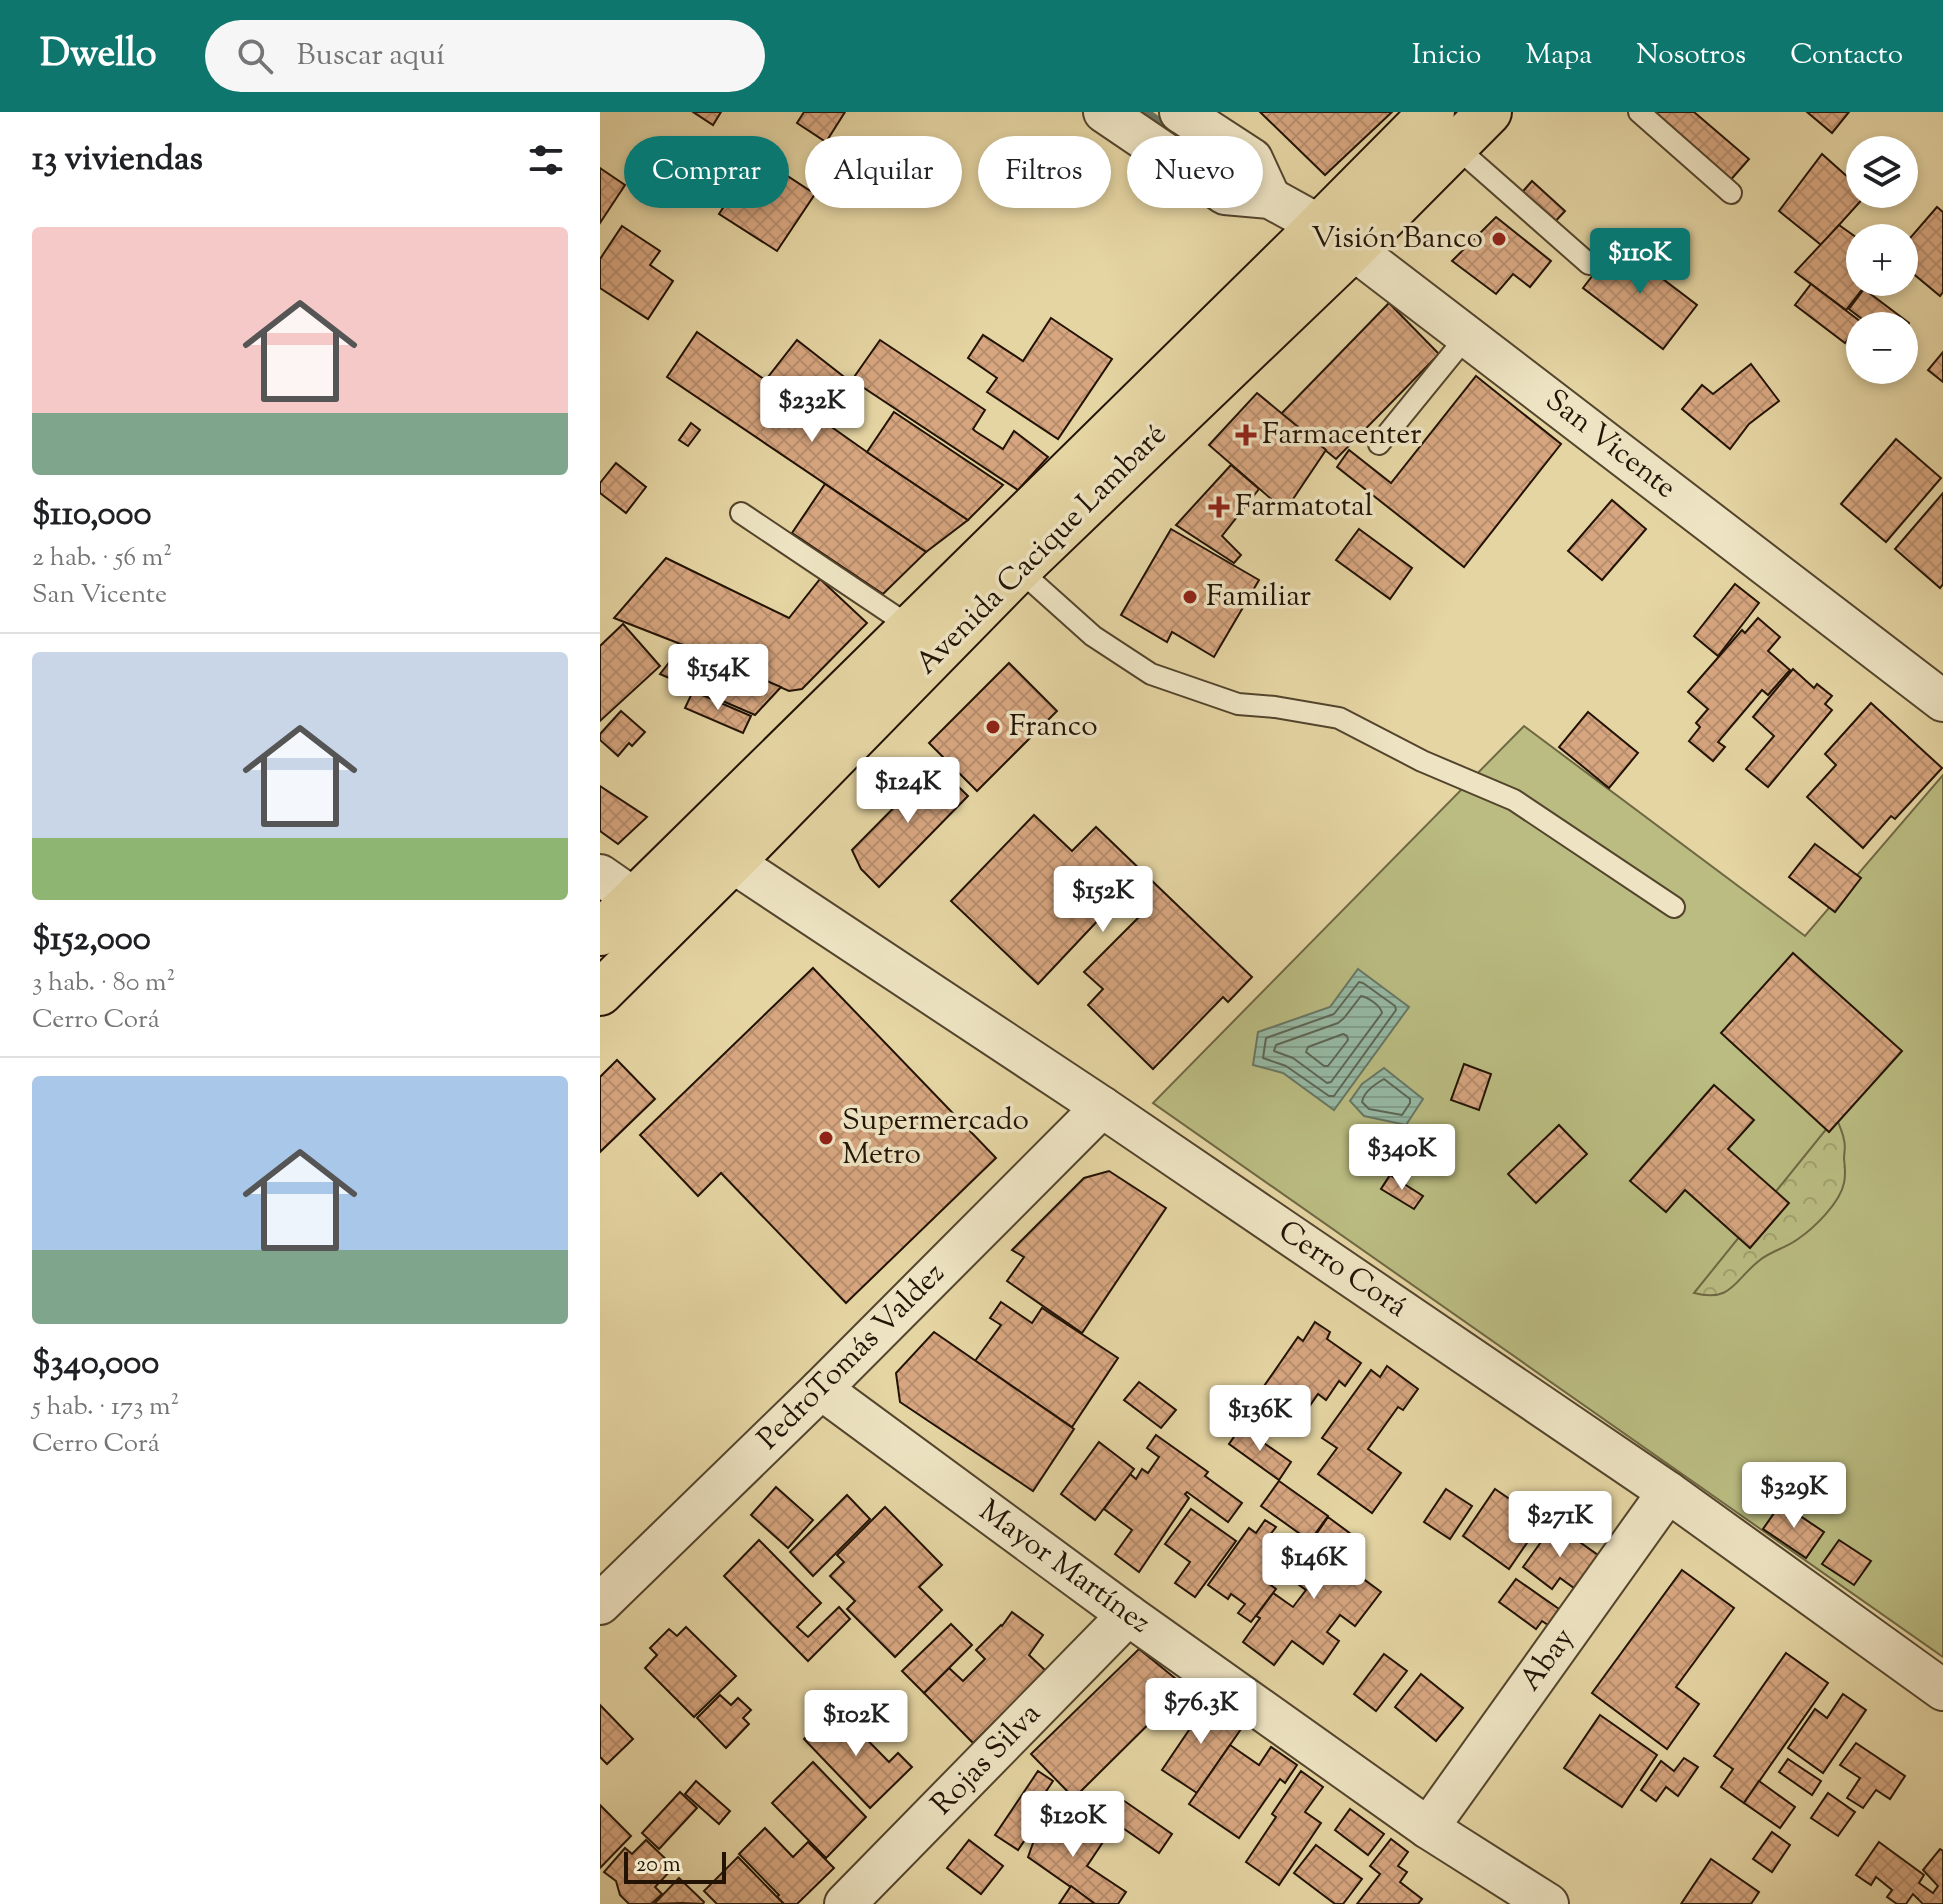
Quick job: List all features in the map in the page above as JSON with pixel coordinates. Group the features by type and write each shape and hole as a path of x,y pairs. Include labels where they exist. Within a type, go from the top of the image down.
{"main road":[{"name":"Avenida Cacique Lambaré","path":"600,993 733,861 1006,558 1443,129 1489,112"},
{"name":"Avenida Cacique Lambaré","path":"600,933 617,887 696,838 911,627 1006,558"}],"street":[{"name":"San Vicente","path":"1104,112 1225,194 1270,198 1336,237 1943,701"},
{"path":"1180,112 1252,159 1270,198"},
{"name":"Cerro Corá","path":"696,838 1102,1107 1668,1492 1943,1690"},
{"path":"617,887 670,924"},
{"name":"PedroTomás Valdez","path":"600,1604 821,1389 1102,1107"},
{"name":"Mayor Martínez","path":"821,1389 1128,1615 1428,1828 1548,1904"},
{"name":"Abay","path":"1428,1828 1668,1492"},
{"name":"Rojas Silva","path":"859,1900 1128,1615"}],"lane":[{"path":"1639,112 1731,193"},
{"path":"1443,129 1589,264"},
{"path":"1379,444 1467,336"},
{"path":"741,513 911,627"},
{"path":"1006,558 1093,636 1151,674 1238,704 1339,718 1422,761 1514,800 1674,907"}],"green space":[{"path":"1524,726 1805,936 1943,775 1943,1657 1153,1103"},
{"path":"1836,1117 1845,1143 1845,1174 1842,1191 1832,1207 1804,1234 1760,1260 1732,1288 1717,1295 1694,1293"}],"water":[{"path":"1358,969 1409,1007 1334,1110 1283,1073 1253,1065 1258,1032 1330,1007"},
{"path":"1384,1068 1423,1099 1406,1125 1364,1116 1350,1101 1362,1084"}],"building":[{"path":"693,112 721,112 713,125"},
{"path":"804,112 845,112 830,136 817,136 797,123"},
{"path":"1260,112 1392,112 1325,175"},
{"path":"1644,112 1694,112 1749,159 1727,184"},
{"path":"1807,112 1849,112 1832,133"},
{"path":"1822,154 1846,175 1846,208 1854,208 1821,245 1779,211"},
{"path":"600,168 624,187 600,223"},
{"path":"789,177 805,187 806,208 777,251 719,214 723,208 789,208"},
{"path":"1532,181 1565,211 1551,226 1518,197"},
{"path":"1937,207 1943,212 1943,292 1940,296 1918,278 1918,229"},
{"name":"Visión Banco","path":"1496,217 1551,261 1530,287 1513,274 1496,294 1452,261"},
{"path":"1839,225 1846,230 1846,296 1857,296 1846,310 1795,272"},
{"path":"622,226 660,251 650,265 673,281 648,319 600,288 600,259"},
{"path":"1617,244 1697,305 1663,349 1583,288"},
{"path":"1811,284 1848,312 1846,342 1845,343 1795,305"},
{"path":"1859,296 1873,296 1894,312 1853,312 1849,309"},
{"path":"1389,303 1439,354 1336,459 1281,414"},
{"path":"1051,318 1112,359 1058,439 987,392 997,378 968,358 983,335 1023,361"},
{"path":"697,332 968,520 926,552 667,377"},
{"path":"797,340 848,380 834,399 807,378 794,396 768,377"},
{"path":"880,340 985,410 973,429 975,431 1003,449 1014,431 1048,457 1018,490 852,380"},
{"path":"1943,352 1943,382 1928,370"},
{"path":"1751,364 1779,401 1749,424 1730,449 1682,409 1702,385 1713,394"},
{"path":"1476,376 1561,444 1464,567 1337,467 1349,450 1391,483"},
{"path":"1257,393 1326,450 1285,511 1209,445"},
{"path":"894,412 1003,485 968,520 867,452"},
{"path":"691,423 700,430 688,446 679,440"},
{"path":"1896,439 1941,478 1886,542 1841,504"},
{"path":"616,463 646,487 626,513 600,493 600,483"},
{"name":"Farmatotal","path":"1231,465 1259,489 1222,536 1241,555 1234,563 1176,525"},
{"path":"825,484 926,552 883,594 792,533"},
{"path":"1943,493 1943,584 1940,588 1895,549"},
{"path":"1612,500 1646,529 1602,580 1568,551"},
{"name":"Familiar","path":"1171,529 1259,580 1214,657 1172,632 1167,642 1121,615"},
{"path":"1359,529 1412,568 1390,599 1336,560"},
{"path":"666,558 789,618 820,579 867,623 802,689 789,691 614,618"},
{"path":"1735,584 1759,603 1718,656 1694,636"},
{"path":"1758,618 1780,637 1768,651 1790,670 1768,695 1762,690 1718,742 1725,747 1713,761 1689,741 1700,727 1696,723 1708,709 1688,692 1742,630 1745,633"},
{"path":"623,624 660,666 600,721 600,646"},
{"path":"683,645 781,687 755,715 660,674"},
{"name":"Franco","path":"1009,663 1057,711 977,791 929,743"},
{"path":"1793,669 1814,688 1817,684 1832,696 1825,704 1832,710 1768,787 1746,769 1774,736 1753,717"},
{"path":"693,691 751,716 743,733 685,708"},
{"path":"1871,703 1942,768 1895,819 1891,816 1863,848 1807,797 1836,765 1825,754"},
{"path":"621,711 645,732 632,746 629,743 618,756 600,740 600,734"},
{"path":"1588,712 1638,753 1609,788 1559,747"},
{"path":"936,765 968,796 879,887 861,869 852,850"},
{"path":"600,786 647,817 618,844 600,831"},
{"path":"1034,815 1072,851 1096,827 1252,977 1228,1002 1223,997 1153,1069 1088,1005 1103,989 1084,972 1140,916 1120,897 1038,984 951,901"},
{"path":"1815,844 1861,878 1835,912 1789,877"},
{"path":"1793,953 1902,1051 1829,1132 1721,1033"},
{"path":"813,968 996,1158 846,1303 721,1173 698,1196 640,1135"},
{"path":"617,1060 655,1099 600,1152 600,1077"},
{"path":"1464,1064 1491,1074 1479,1110 1451,1100"},
{"path":"1714,1085 1754,1120 1728,1149 1789,1203 1750,1248 1685,1190 1666,1212 1630,1181"},
{"path":"1559,1125 1587,1154 1536,1203 1508,1174"},
{"path":"1109,1171 1166,1208 1082,1333 1007,1281 1024,1257 1012,1250 1084,1178"},
{"path":"1390,1175 1423,1196 1414,1209 1381,1189"},
{"path":"1001,1302 1032,1323 1042,1308 1118,1358 1072,1427 975,1361 1001,1325 990,1318"},
{"path":"1315,1322 1330,1332 1327,1339 1361,1363 1345,1386 1339,1381 1326,1400 1318,1394 1302,1417 1262,1389 1298,1337 1303,1341"},
{"path":"934,1332 1074,1429 1033,1491 900,1402 896,1373"},
{"path":"1387,1366 1418,1389 1403,1410 1398,1407 1368,1449 1401,1473 1372,1513 1318,1474 1337,1448 1322,1438 1371,1370 1380,1377"},
{"path":"1139,1382 1176,1410 1161,1428 1124,1400"},
{"path":"1241,1427 1291,1462 1279,1480 1229,1444"},
{"path":"1156,1435 1208,1472 1205,1476 1242,1503 1228,1522 1187,1492 1185,1494 1189,1498 1139,1572 1115,1554 1132,1530 1104,1509 1130,1474 1136,1479 1142,1469 1148,1473 1159,1457 1147,1448"},
{"path":"1099,1442 1134,1469 1095,1520 1061,1494"},
{"path":"1279,1481 1328,1516 1310,1541 1261,1506"},
{"path":"776,1487 813,1520 788,1548 751,1515"},
{"path":"1446,1489 1472,1506 1450,1539 1424,1522"},
{"path":"1495,1489 1542,1521 1509,1569 1463,1536"},
{"path":"847,1495 870,1519 813,1576 790,1552"},
{"path":"1781,1503 1824,1532 1806,1558 1763,1529"},
{"path":"885,1507 942,1565 919,1587 942,1610 895,1657 847,1609 855,1601 830,1576 844,1562 837,1555"},
{"path":"1191,1509 1236,1541 1195,1597 1175,1583 1190,1562 1165,1544"},
{"path":"1328,1517 1355,1537 1338,1560 1381,1592 1355,1626 1340,1615 1327,1632 1339,1641 1323,1664 1292,1641 1274,1665 1243,1642 1260,1618 1256,1616 1273,1593 1293,1607 1306,1590 1285,1575 1310,1541 1321,1550 1328,1541 1317,1533"},
{"path":"1265,1520 1276,1527 1266,1540 1289,1554 1268,1583 1276,1589 1251,1622 1238,1613 1245,1604 1231,1594 1228,1599 1208,1585 1249,1528 1256,1533"},
{"path":"1554,1524 1598,1555 1574,1588 1560,1578 1552,1589 1523,1567"},
{"path":"759,1540 821,1603 797,1627 808,1637 839,1607 850,1619 808,1661 724,1576"},
{"path":"1839,1540 1871,1561 1854,1585 1822,1564"},
{"path":"1682,1570 1734,1608 1676,1687 1699,1704 1667,1749 1592,1693"},
{"path":"1516,1579 1559,1609 1548,1625 1542,1621 1536,1629 1499,1602"},
{"path":"1012,1612 1043,1635 1029,1655 1046,1671 973,1743 924,1693 949,1668 963,1681 985,1659 976,1650"},
{"path":"951,1624 972,1645 924,1693 902,1671"},
{"path":"686,1627 736,1676 694,1717 645,1668 657,1655 650,1648 669,1629 677,1636"},
{"path":"1139,1649 1186,1687 1074,1798 1031,1754"},
{"path":"1786,1653 1828,1683 1744,1803 1721,1787 1733,1769 1714,1756"},
{"path":"1384,1654 1407,1671 1376,1711 1354,1694"},
{"path":"1421,1674 1463,1708 1436,1741 1395,1707"},
{"path":"1843,1694 1866,1710 1823,1773 1788,1748 1815,1709 1827,1718"},
{"path":"720,1695 731,1705 738,1698 751,1710 743,1718 749,1724 726,1748 697,1718"},
{"path":"1196,1698 1241,1729 1197,1793 1162,1770 1191,1727 1181,1720"},
{"path":"600,1705 633,1739 607,1764 600,1757"},
{"path":"836,1708 889,1762 898,1753 912,1767 870,1808 804,1739"},
{"path":"1600,1715 1657,1755 1622,1807 1564,1768"},
{"path":"1856,1743 1905,1776 1890,1799 1876,1790 1863,1808 1847,1798 1860,1778 1840,1765"},
{"path":"1230,1745 1259,1765 1271,1747 1297,1765 1285,1783 1280,1779 1239,1838 1189,1804"},
{"path":"1684,1758 1698,1767 1678,1796 1666,1787 1656,1801 1641,1790 1661,1761 1674,1771"},
{"path":"1788,1759 1821,1781 1812,1795 1779,1772"},
{"path":"813,1762 866,1817 826,1858 772,1803"},
{"path":"1038,1771 1053,1781 1041,1799 1049,1804 1018,1850 995,1835"},
{"path":"1301,1771 1323,1787 1305,1812 1321,1823 1279,1885 1246,1862 1276,1817 1272,1814"},
{"path":"696,1781 730,1811 719,1824 685,1794"},
{"path":"1759,1781 1795,1807 1780,1828 1744,1803"},
{"path":"680,1792 697,1808 659,1849 642,1833"},
{"path":"1828,1793 1855,1812 1838,1836 1811,1818"},
{"path":"1120,1798 1172,1834 1159,1853 1107,1817"},
{"path":"600,1805 631,1836 600,1868"},
{"path":"1350,1809 1384,1834 1368,1855 1335,1830"},
{"path":"1058,1812 1103,1842 1087,1866 1126,1892 1118,1904 1095,1904 1028,1857 1038,1829"},
{"path":"765,1828 793,1857 808,1842 834,1868 797,1904 784,1904 739,1854"},
{"path":"1772,1832 1790,1845 1772,1872 1753,1859"},
{"path":"1391,1839 1408,1852 1398,1866 1407,1872 1400,1882 1422,1899 1418,1904 1357,1904 1380,1874 1370,1866"},
{"path":"646,1840 674,1867 655,1887 662,1894 651,1904 629,1904 620,1895 616,1881 604,1872 625,1848 632,1854"},
{"path":"969,1840 1003,1866 981,1894 947,1868"},
{"path":"1879,1842 1924,1875 1919,1883 1933,1893 1938,1886 1923,1870 1940,1849 1943,1851 1943,1904 1923,1904 1913,1894 1906,1904 1897,1904 1887,1897 1892,1890 1876,1877 1871,1885 1856,1875"},
{"path":"1316,1845 1362,1879 1343,1904 1335,1904 1294,1873"},
{"path":"738,1857 784,1904 717,1904 704,1891"},
{"path":"1711,1859 1759,1892 1751,1904 1681,1904"},
{"path":"679,1878 703,1904 654,1904"},
{"path":"1071,1886 1095,1904 1059,1904"}],"waterway":[{"path":"1144,112 1179,136"}],"place":[{"name":"Visión Banco","path":"1499,239"},
{"name":"Farmacenter","path":"1246,435"},
{"name":"Farmatotal","path":"1219,507"},
{"name":"Familiar","path":"1190,597"},
{"name":"Franco","path":"993,727"},
{"name":"Supermercado Metro","path":"826,1138"}]}
